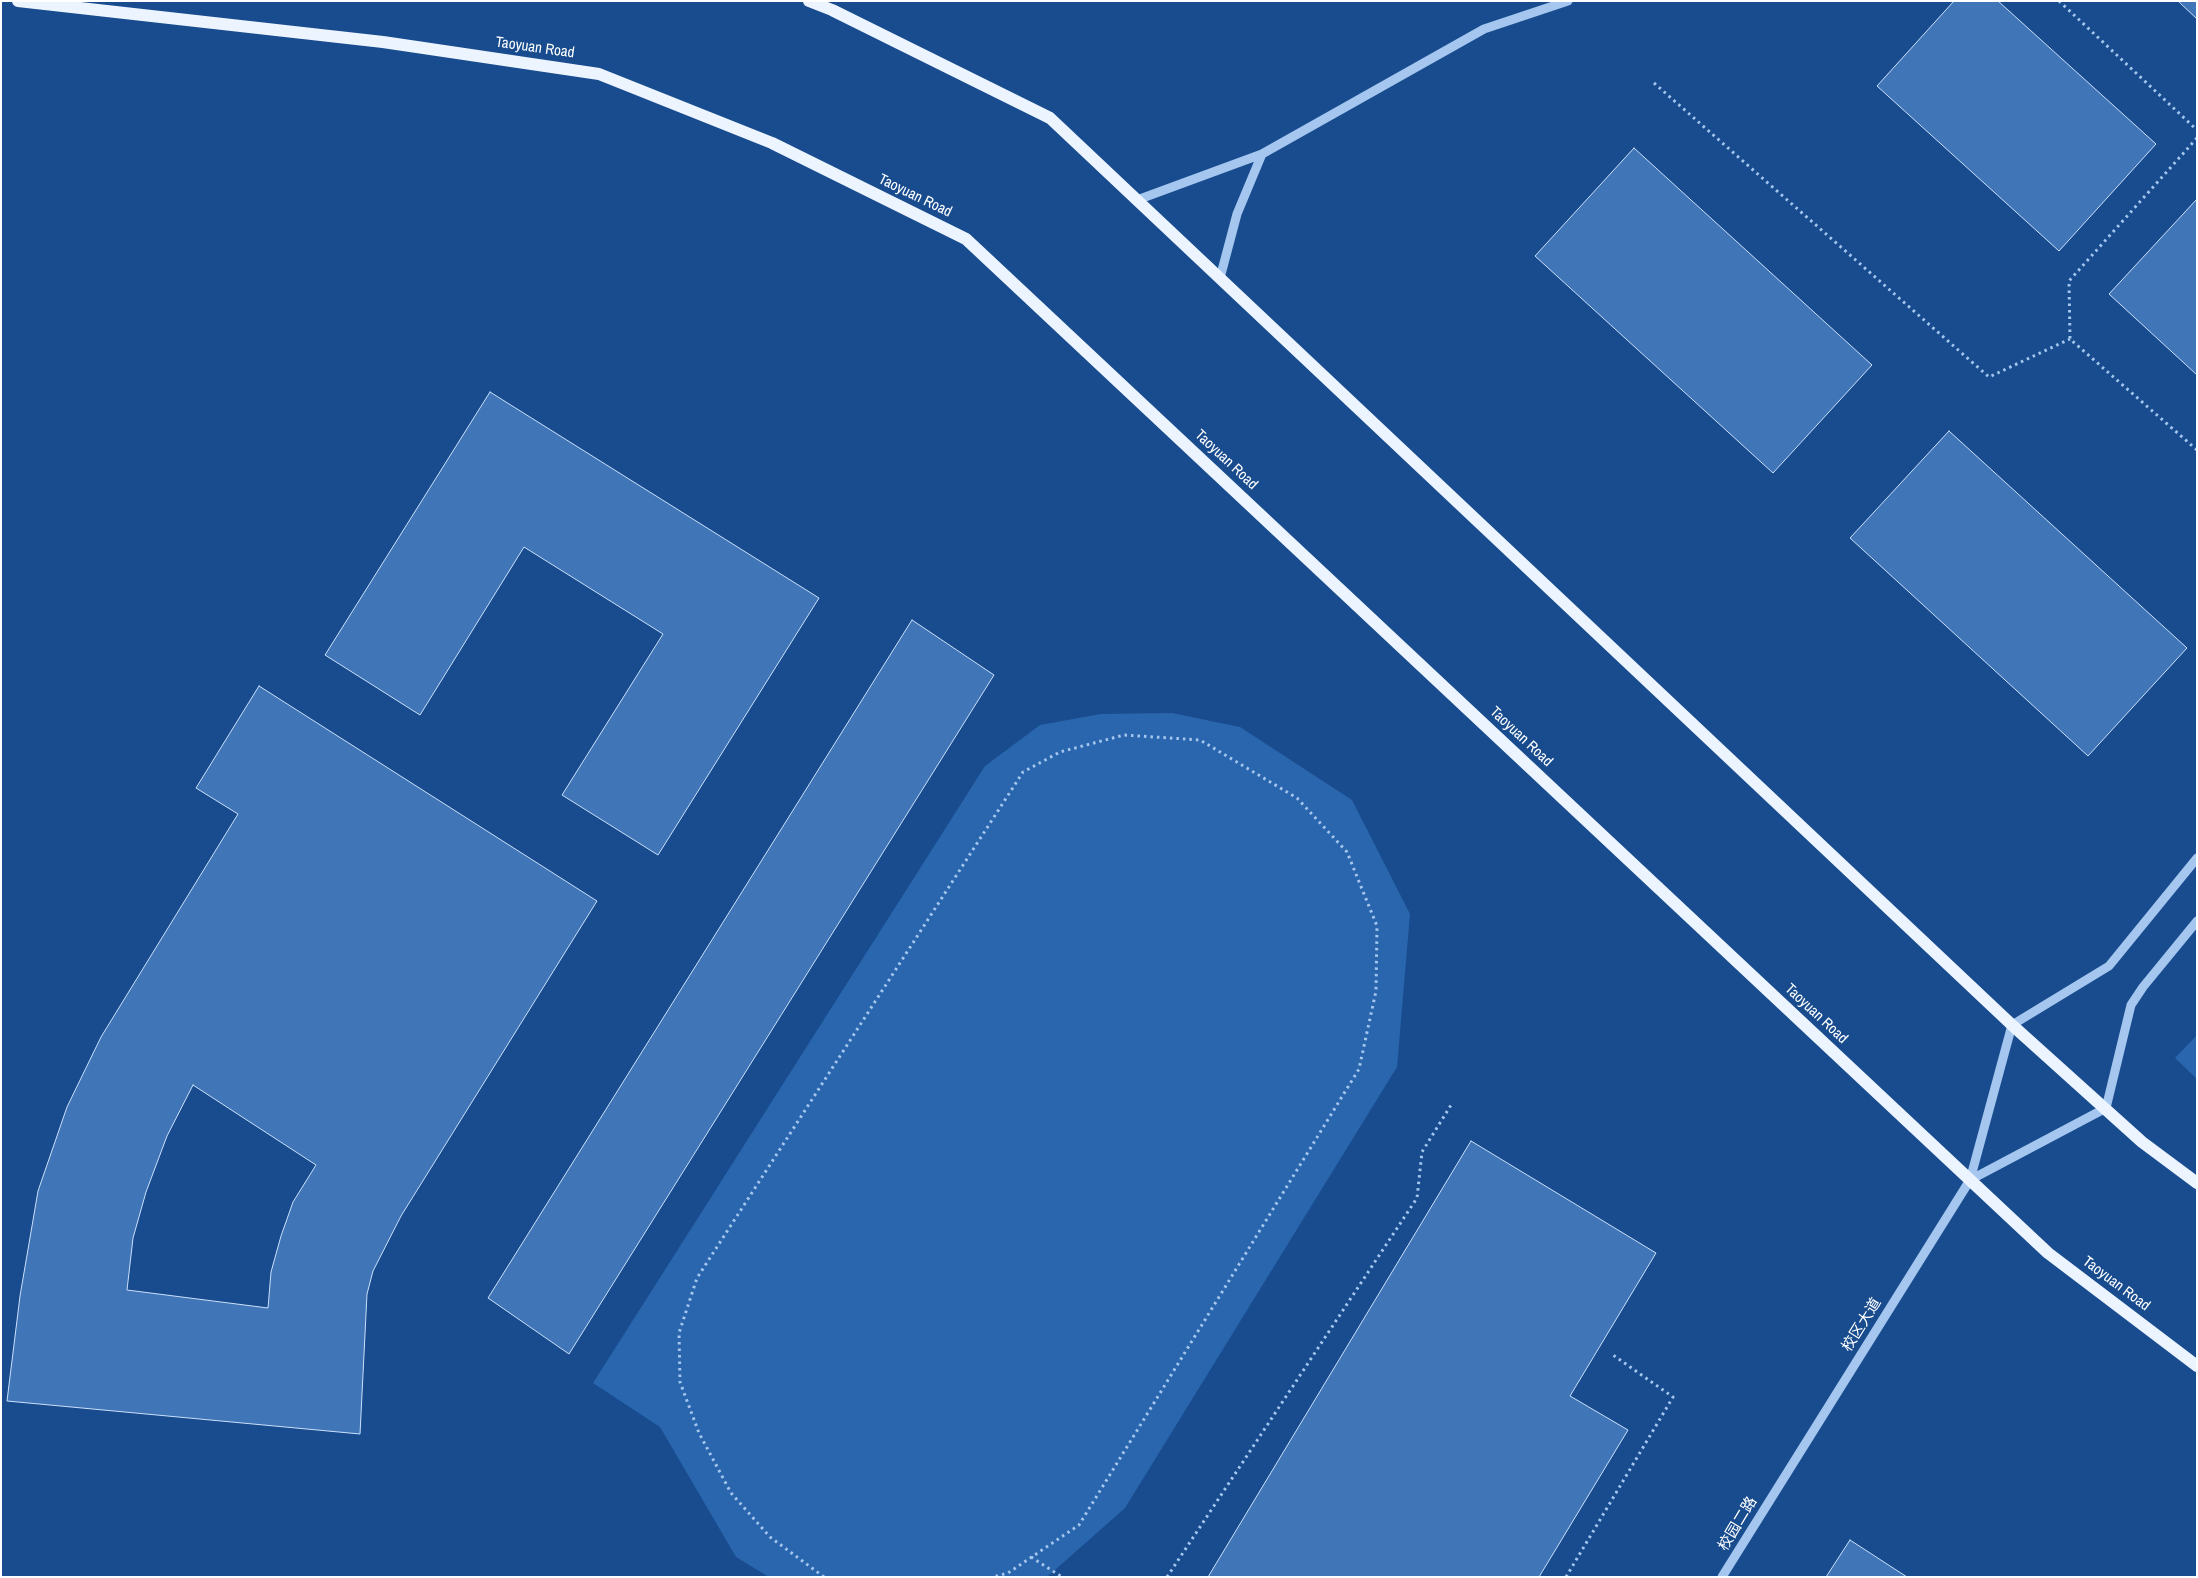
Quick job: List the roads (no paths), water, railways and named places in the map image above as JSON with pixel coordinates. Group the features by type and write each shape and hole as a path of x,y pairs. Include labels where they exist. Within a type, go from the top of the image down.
{"main road":[{"name":"Taoyuan Road","path":"18,1 384,42 600,74 772,143 966,239 2048,1254 2197,1366"},
{"path":"809,1 832,10 1050,118 2012,1025 2142,1142 2197,1183"}],"street":[{"path":"1137,200 1262,154 1484,29 1568,1"},
{"path":"1220,278 1237,214 1262,154"},
{"path":"1970,1180 2012,1025 2109,966 2197,858"},
{"path":"1970,1180 2106,1108 2131,1005 2143,987 2197,921"},
{"name":"校区大道","path":"1778,1486 1970,1180"},
{"name":"校园二路","path":"1722,1577 1778,1486"}]}
